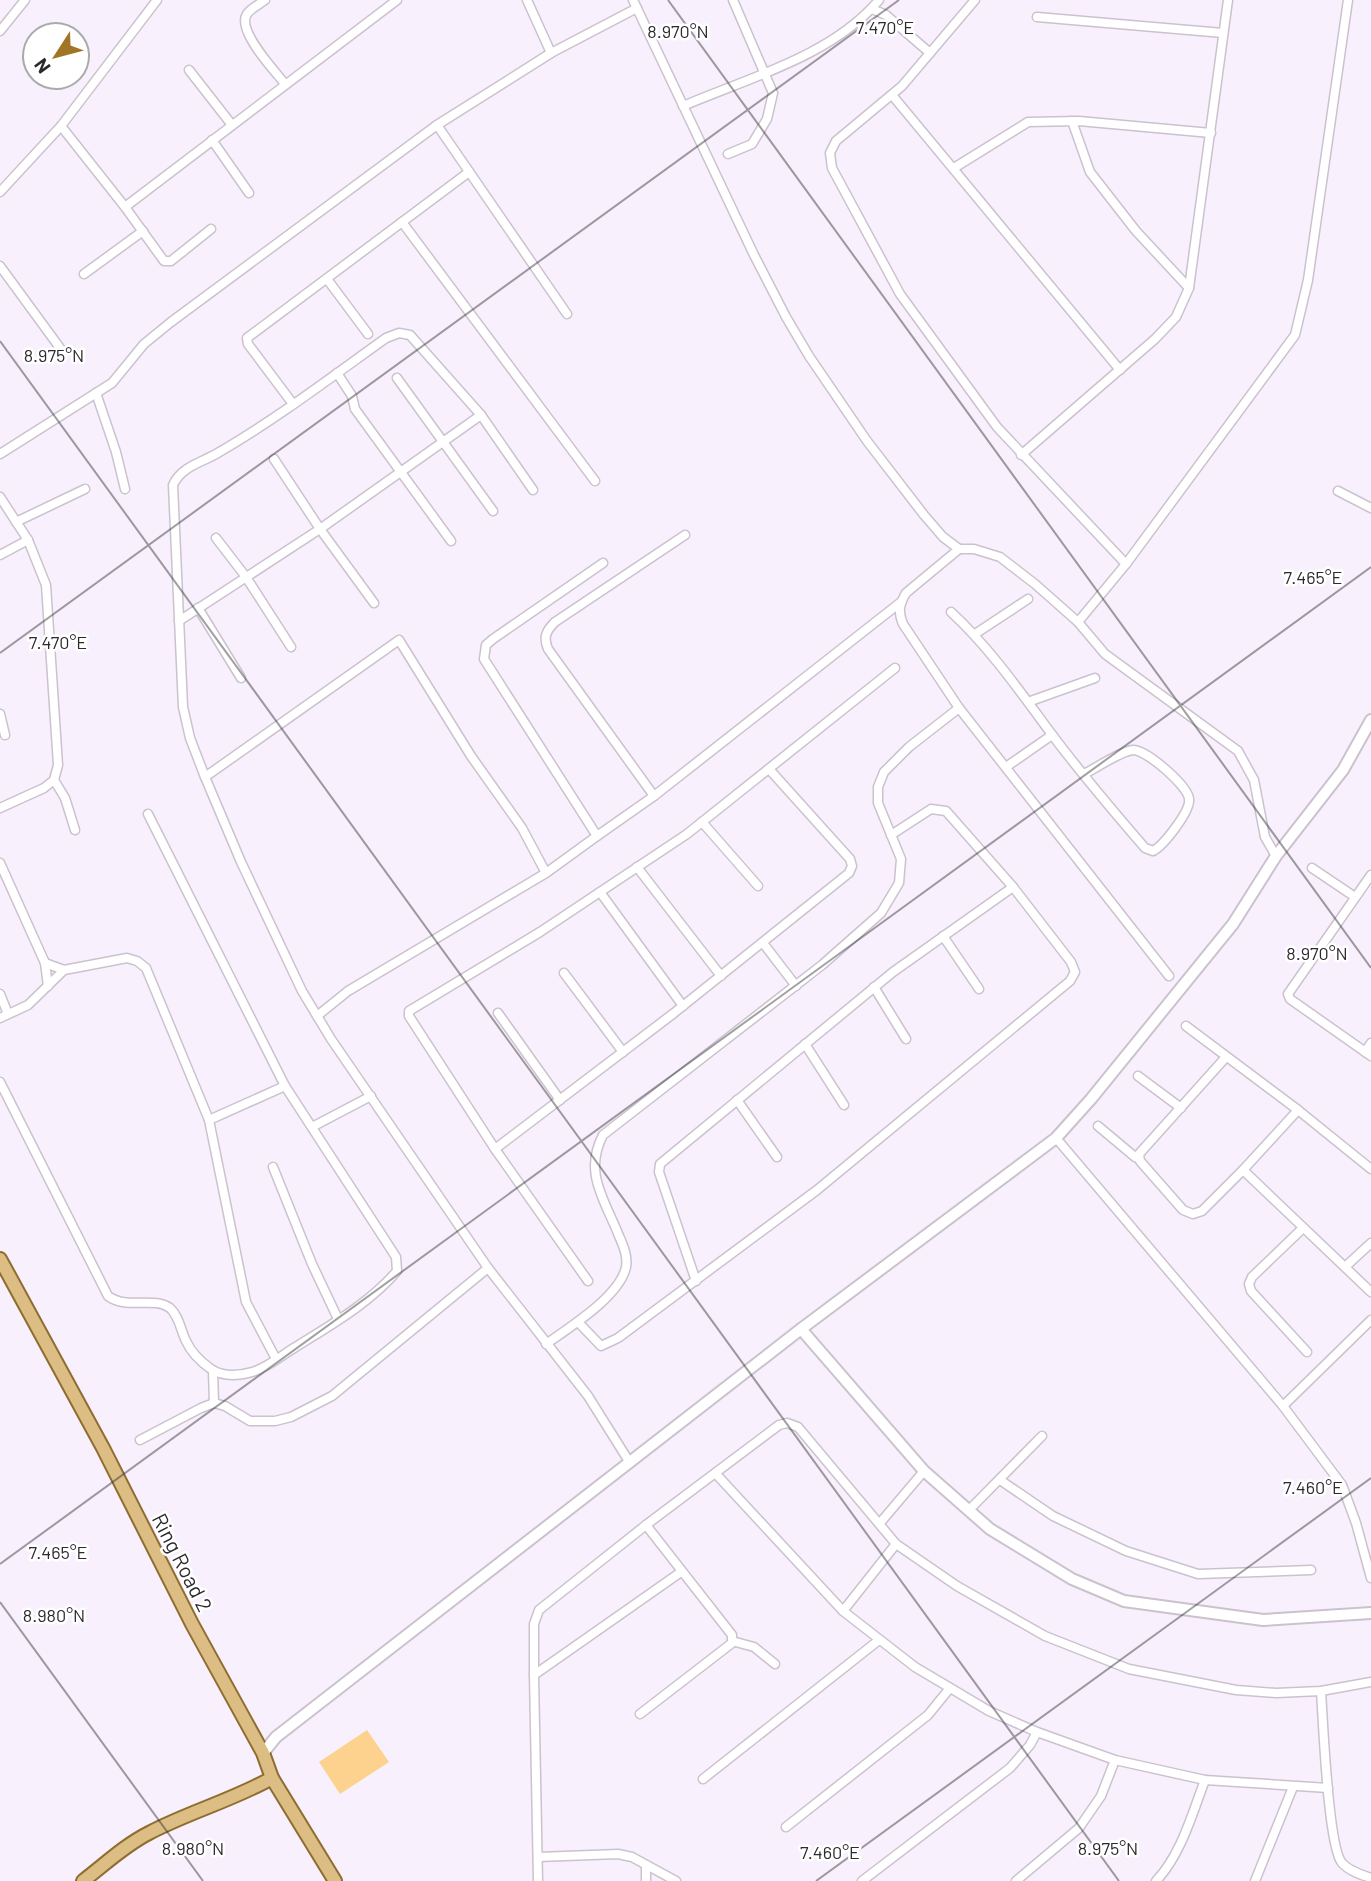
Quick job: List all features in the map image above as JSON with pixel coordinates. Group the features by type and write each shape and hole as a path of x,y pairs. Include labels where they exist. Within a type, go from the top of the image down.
{"main road":[{"name":"Ring Road 2","path":"0,1259 263,1753 272,1778 335,1881"},
{"path":"83,1881 150,1832 198,1810 247,1793 272,1778"}],"street":[{"path":"0,31 25,0"},
{"path":"0,192 61,126 157,0"},
{"path":"265,0 247,13 244,23 247,34 285,83"},
{"path":"125,206 397,0"},
{"path":"527,0 551,53"},
{"path":"728,154 752,144 767,119 773,93 733,0"},
{"path":"683,106 785,66 828,43 872,9 879,0"},
{"path":"975,0 892,94 836,141 830,153 832,168 900,294 997,427 1126,564"},
{"path":"1021,455 1156,339 1176,317 1189,288 1228,0"},
{"path":"1078,622 1126,564 1295,335 1308,280 1348,0"},
{"path":"0,454 111,383 144,344 171,322 437,125 635,4 754,255 809,356 867,441 943,537 960,549 974,549 1000,557 1078,622 1105,654 1238,751 1254,780 1265,837 1276,856"},
{"path":"872,9 886,15 930,53"},
{"path":"1037,17 1223,33"},
{"path":"189,71 232,125"},
{"path":"892,94 1121,370"},
{"path":"954,168 1028,122 1072,121 1211,133"},
{"path":"1072,121 1090,172 1136,231 1189,288"},
{"path":"437,125 567,314"},
{"path":"61,126 125,206 164,261 168,262 211,229"},
{"path":"212,140 249,194"},
{"path":"293,404 248,344 247,338 469,172"},
{"path":"402,222 595,481"},
{"path":"84,274 143,231"},
{"path":"0,266 60,348"},
{"path":"327,279 368,334"},
{"path":"533,490 481,415 410,335 399,333 386,338 293,404 177,476 173,485 183,707 190,738 205,777 241,862 302,991 331,1040 488,1268 588,1396 630,1463"},
{"path":"337,373 352,396 355,408 400,474 451,541"},
{"path":"397,377 494,511"},
{"path":"96,393 125,489"},
{"path":"179,621 320,529 481,415"},
{"path":"274,459 320,529 374,603"},
{"path":"16,522 85,489"},
{"path":"1338,491 1371,508"},
{"path":"0,497 28,540 46,585 58,765 54,780 44,788 0,808"},
{"path":"654,796 548,649 545,640 547,630 555,622 685,535"},
{"path":"216,538 246,577 291,647"},
{"path":"0,555 28,540"},
{"path":"960,549 906,593 899,614 903,624 960,708 1169,976"},
{"path":"597,836 484,659 486,645 492,639 603,563"},
{"path":"975,634 1028,599"},
{"path":"317,1016 348,991 546,873 654,796 901,602"},
{"path":"198,608 241,677"},
{"path":"951,611 975,634 1052,735 1084,774 1145,848 1153,852 1161,847 1189,807 1190,798 1186,790 1141,751 1130,750 1084,774"},
{"path":"205,777 399,640 464,745 522,828 546,873"},
{"path":"588,1281 495,1149 409,1016 409,1010 540,932 702,822 895,668"},
{"path":"1028,702 1095,678"},
{"path":"546,1344 578,1321 616,1285 626,1267 625,1251 596,1181 593,1162 595,1149 603,1135 796,986 881,913 899,883 901,859 878,803 878,787 884,772 909,747 960,708"},
{"path":"0,714 5,735"},
{"path":"263,1753 276,1737 391,1646 801,1329 1056,1138 1091,1099 1233,924 1276,856 1343,770 1371,720"},
{"path":"1006,767 1052,735"},
{"path":"495,1149 683,1006 849,873 852,866 850,859 769,769"},
{"path":"54,780 65,798 75,830"},
{"path":"578,1321 601,1346 618,1338 817,1190 1070,981 1074,972 1071,962 1013,887 946,811 931,809 891,835"},
{"path":"0,1082 108,1296 121,1303 163,1304 171,1308 187,1344 198,1359 213,1370 232,1376 254,1371 338,1320 397,1271 396,1257 285,1086 148,814"},
{"path":"702,822 758,886"},
{"path":"0,863 45,963 48,986"},
{"path":"637,867 721,976"},
{"path":"1312,868 1355,897"},
{"path":"1371,875 1288,994 1290,999 1368,1054 1371,1043"},
{"path":"696,1281 659,1172 660,1164 874,987 1013,887"},
{"path":"600,891 683,1006"},
{"path":"943,936 979,989"},
{"path":"763,943 796,986"},
{"path":"45,963 64,970 127,958 146,968 209,1120 246,1302 276,1359"},
{"path":"0,994 4,1016 28,1005 64,970"},
{"path":"564,973 623,1052"},
{"path":"874,987 906,1039"},
{"path":"498,1013 560,1100"},
{"path":"1186,1026 1371,1169"},
{"path":"805,1044 844,1105"},
{"path":"1139,1158 1139,1154 1226,1057"},
{"path":"1138,1076 1181,1108"},
{"path":"209,1120 285,1086"},
{"path":"312,1127 371,1096"},
{"path":"737,1100 777,1157"},
{"path":"1098,1126 1139,1158 1182,1210 1193,1214 1202,1211 1298,1110"},
{"path":"1056,1138 1283,1406 1342,1485 1371,1578"},
{"path":"273,1167 338,1320"},
{"path":"1243,1170 1371,1292"},
{"path":"1303,1228 1252,1277 1250,1284 1251,1292 1307,1352"},
{"path":"1345,1267 1371,1243"},
{"path":"140,1440 214,1403 225,1406 250,1422 291,1417 332,1396 488,1268"},
{"path":"1283,1406 1371,1320"},
{"path":"801,1329 924,1471 990,1529 1072,1579 1124,1601 1263,1620 1371,1613"},
{"path":"213,1370 214,1403"},
{"path":"538,1881 534,1623 539,1610 646,1525 779,1425 787,1423 798,1427 896,1544 957,1586 1045,1636 1129,1669 1236,1690 1276,1693 1321,1691 1371,1682"},
{"path":"969,1510 1042,1436"},
{"path":"880,1523 924,1471"},
{"path":"716,1474 843,1611 915,1667 989,1711 1037,1732 1115,1760 1205,1780 1328,1788"},
{"path":"1000,1480 1053,1516 1126,1551 1198,1574 1311,1570"},
{"path":"640,1714 728,1648 732,1641 732,1635 646,1525"},
{"path":"843,1611 896,1544"},
{"path":"534,1675 681,1572"},
{"path":"703,1779 879,1640"},
{"path":"732,1641 754,1647 775,1664"},
{"path":"786,1827 928,1715 950,1688"},
{"path":"1321,1691 1336,1851 1342,1864 1371,1878"},
{"path":"862,1881 1010,1768 1030,1745 1037,1732"},
{"path":"1016,1881 1079,1828 1101,1796 1115,1760"},
{"path":"1156,1881 1166,1870 1205,1780"},
{"path":"1255,1881 1293,1787"},
{"path":"538,1857 618,1854 632,1857 676,1881"},
{"path":"646,1865 646,1881"}],"shaded area":[{"path":"367,1730 389,1762 340,1794 319,1762"}]}
